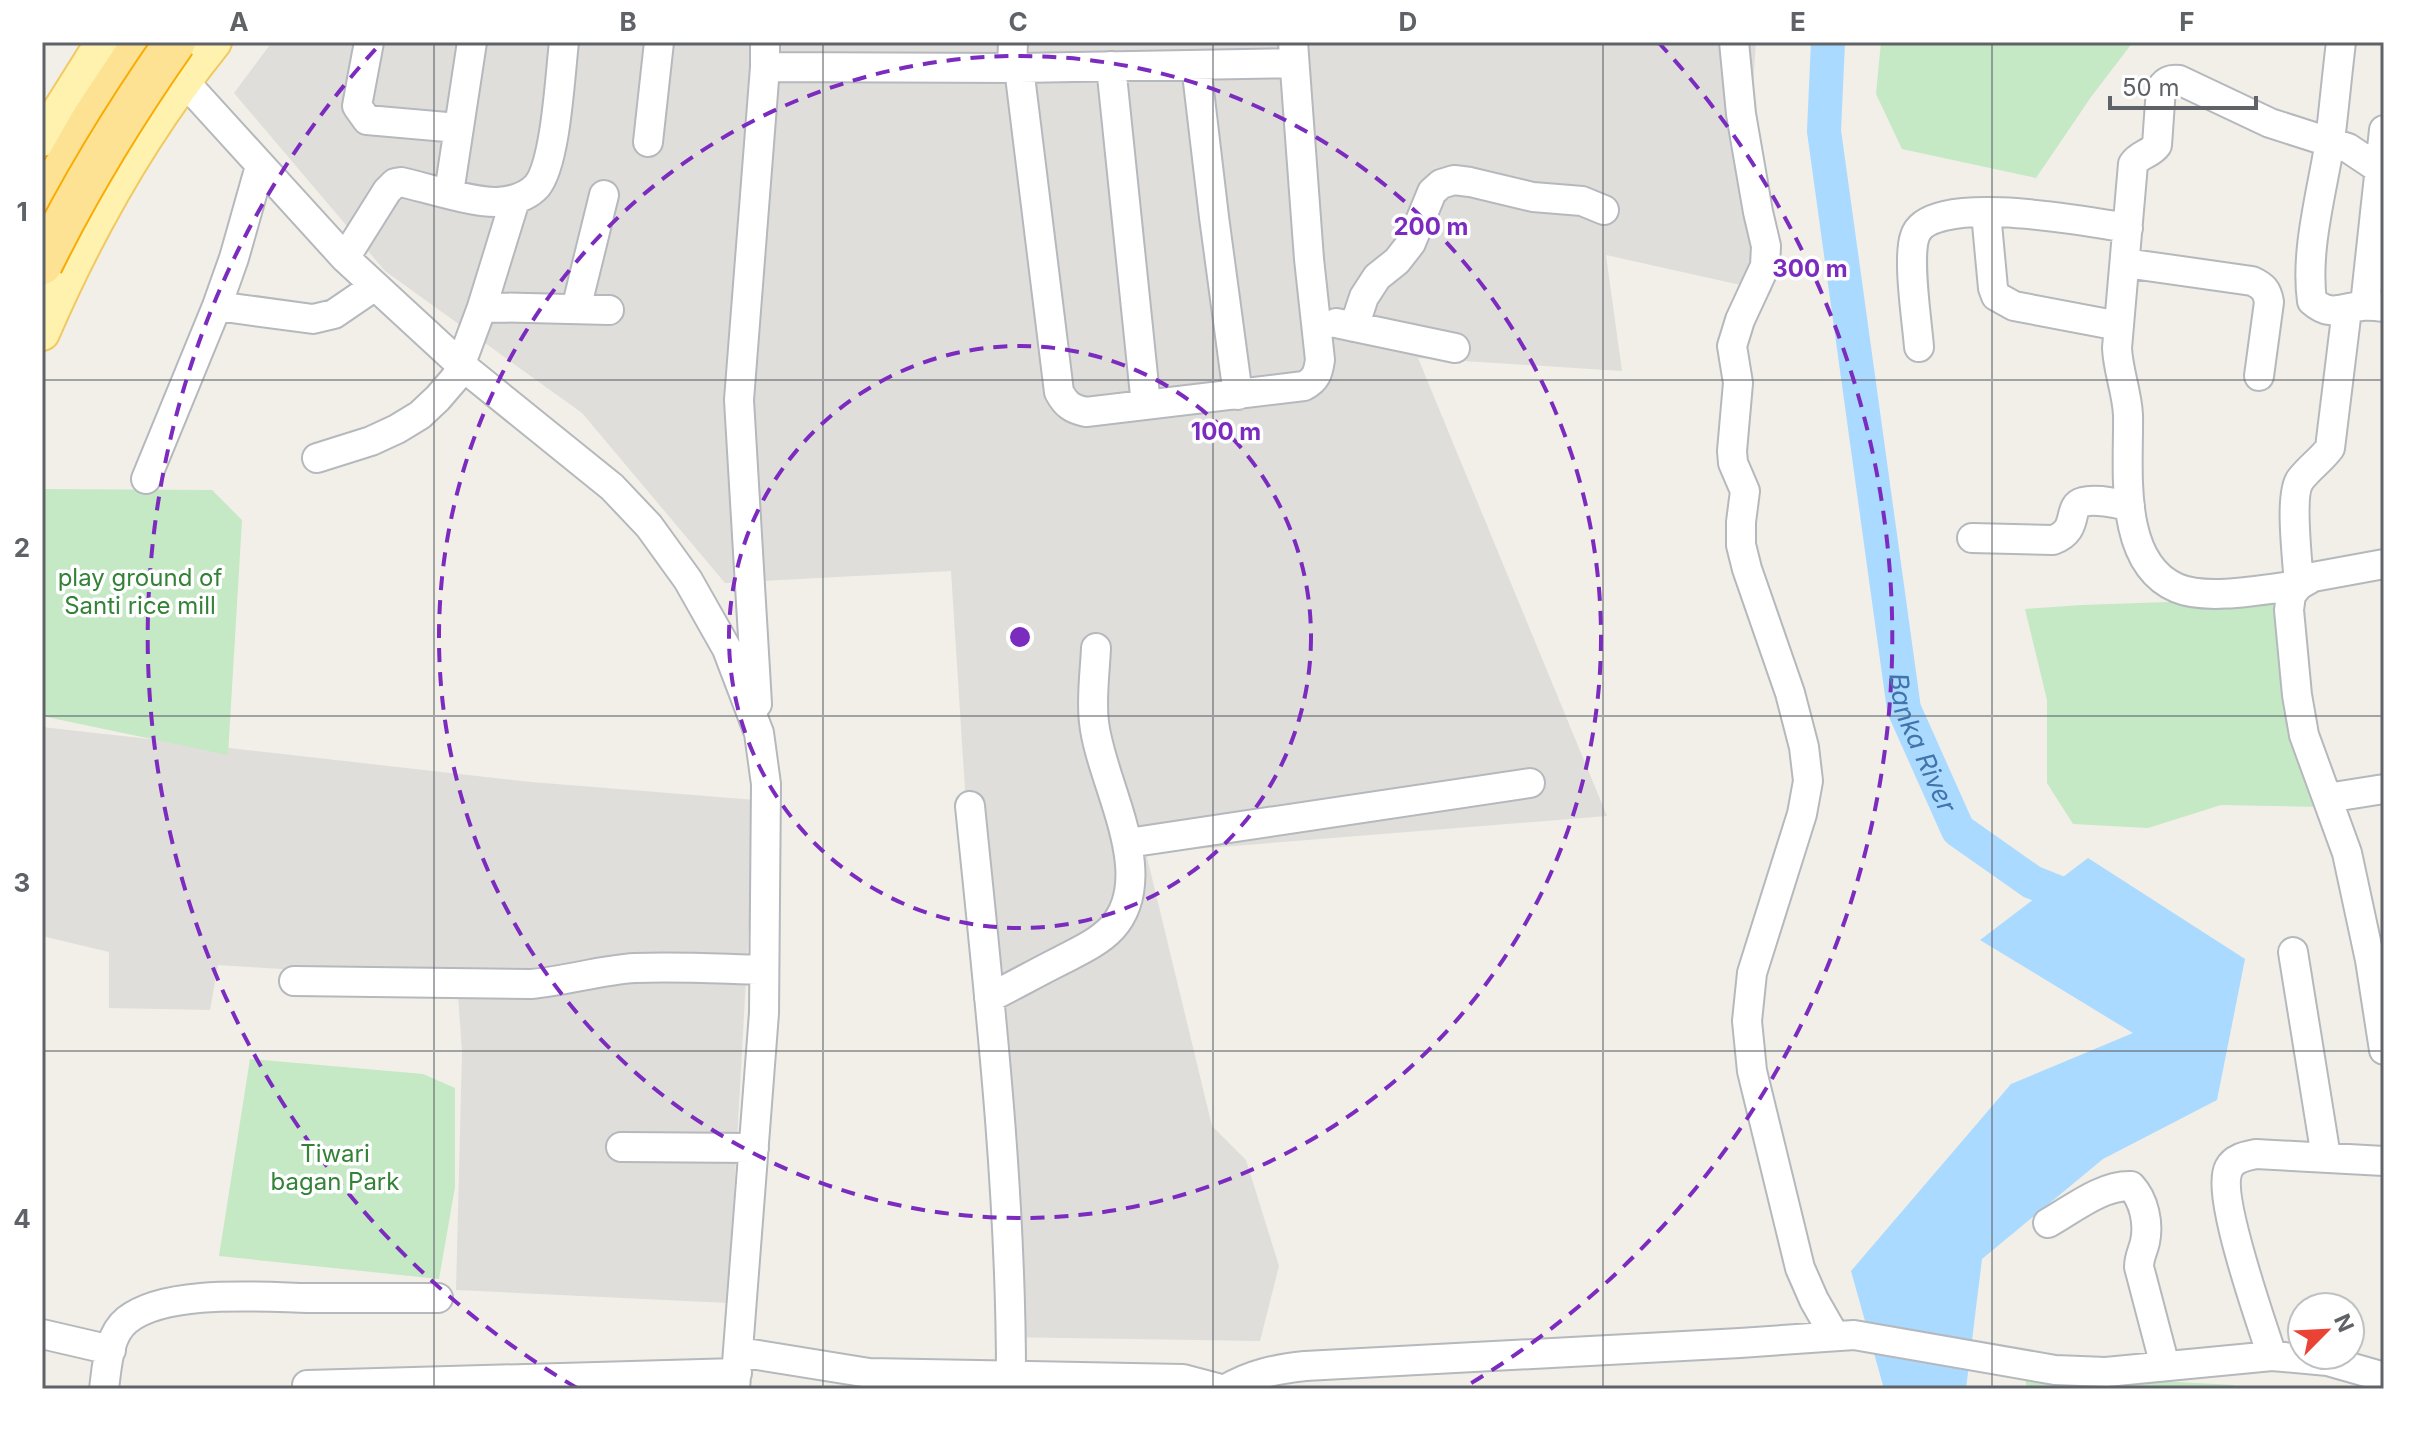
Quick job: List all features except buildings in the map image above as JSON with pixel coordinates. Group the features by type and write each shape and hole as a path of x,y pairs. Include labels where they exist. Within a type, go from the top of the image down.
{"highway":[{"path":"42,206 92,119 143,42"},
{"path":"42,264 88,179 144,86 175,42"}],"main road":[{"path":"42,139 103,42"},
{"path":"42,333 60,291 126,166 182,81 214,42"}],"street":[{"path":"152,42 182,81 345,258 461,365 612,487 649,526 688,580 727,649 759,733"},
{"path":"369,42 357,106 367,120 458,128"},
{"path":"449,193 472,42"},
{"path":"345,258 395,183 495,202 515,200 535,188 546,171 564,42"},
{"path":"648,142 659,42"},
{"path":"1734,42 1741,114 1766,246 1765,266 1740,320 1732,346 1738,383 1733,463 1745,491 1741,545 1790,693 1804,747 1808,781 1802,814 1752,973 1747,1021 1752,1071 1800,1268 1814,1300 1844,1335"},
{"path":"2341,42 2310,286 2312,301 2321,309 2366,307"},
{"path":"737,1371 764,1013 766,784 759,733 739,400 765,54 1015,59 1111,66 1196,65 1293,53 1319,372 1313,381 1304,386 1238,395 1086,412 1074,410 1066,404 1059,392 1015,59"},
{"path":"1196,65 1238,395"},
{"path":"1111,66 1146,405"},
{"path":"2299,585 2205,595 2179,589 2159,578 2144,559 2133,527 2130,506 2128,413 2118,359 2133,164 2157,145 2161,88 2172,79 2270,123 2348,148 2381,168"},
{"path":"2299,585 2295,498 2298,483 2330,448 2366,307 2384,130"},
{"path":"146,479 217,306 260,166"},
{"path":"1354,327 1364,297 1377,277 1397,261 1411,243 1432,192 1441,184 1454,180 1470,182 1533,197 1582,201 1604,210"},
{"path":"576,309 604,195"},
{"path":"317,458 371,441 397,429 420,415 456,377 482,307 515,200"},
{"path":"1919,347 1912,253 1915,233 1925,221 1941,215 1986,213 2046,216 2128,228"},
{"path":"1986,213 1996,296 2014,306 2119,326"},
{"path":"2125,263 2252,281 2261,285 2267,292 2269,302 2259,376"},
{"path":"217,306 313,319 334,314 375,286"},
{"path":"482,307 609,310"},
{"path":"1316,318 1455,348"},
{"path":"1972,538 2053,540 2064,536 2071,528 2079,502 2130,506"},
{"path":"2384,564 2313,577 2299,585 2291,595 2289,610 2304,735 2347,853 2370,960 2384,1050"},
{"path":"989,998 1087,947 1112,928 1125,905 1131,872 1128,843 1101,760 1093,720 1096,648"},
{"path":"1128,843 1530,783"},
{"path":"2327,798 2384,789"},
{"path":"970,806 1009,1246 1011,1375"},
{"path":"2293,952 2326,1157"},
{"path":"294,981 531,984 635,968 764,970"},
{"path":"621,1147 754,1148"},
{"path":"2272,1356 2237,1245 2226,1185 2229,1168 2240,1157 2256,1154 2384,1161"},
{"path":"2048,1223 2120,1186 2131,1186 2138,1194 2146,1224 2146,1239 2139,1267 2165,1366"},
{"path":"104,1389 116,1333 125,1321 142,1312 192,1300 239,1297 438,1298"},
{"path":"42,1334 111,1350"},
{"path":"307,1385 737,1371 1183,1379 1224,1389 1244,1378 1272,1370 1305,1366 1844,1335 2055,1370 2106,1372 2272,1356 2328,1361 2384,1377"}],"shaded area":[{"path":"272,42 1756,42 1746,190 1772,292 1606,255 1622,371 1418,358 1607,816 1146,853 1212,1126 1246,1160 1279,1266 1260,1341 1000,1337 951,571 725,583 582,413 385,271 234,93"},
{"path":"42,727 531,782 756,800 728,1303 456,1290 462,1052 457,980 218,965 210,1010 109,1008 109,952 42,936"}],"green space":[{"path":"1881,42 2133,42 2036,178 1902,149 1876,94"},
{"name":"play ground of Santi rice mill","path":"42,489 212,490 242,520 228,755 42,716"},
{"path":"2283,598 2320,807 2221,805 2148,828 2073,824 2047,783 2047,700 2025,609"},
{"name":"Tiwari bagan Park","path":"250,1059 423,1074 455,1088 455,1187 439,1279 219,1256"},
{"path":"2024,1374 2234,1385 2235,1389 2027,1389"}],"water":[{"path":"2088,858 2245,959 2217,1100 2103,1159 1982,1259 1966,1389 1884,1389 1851,1271 2011,1084 2133,1033 1980,940"}],"waterway":[{"name":"Banka River","path":"1828,42 1824,131 1904,709 1958,830 2032,882 2092,906"}]}
